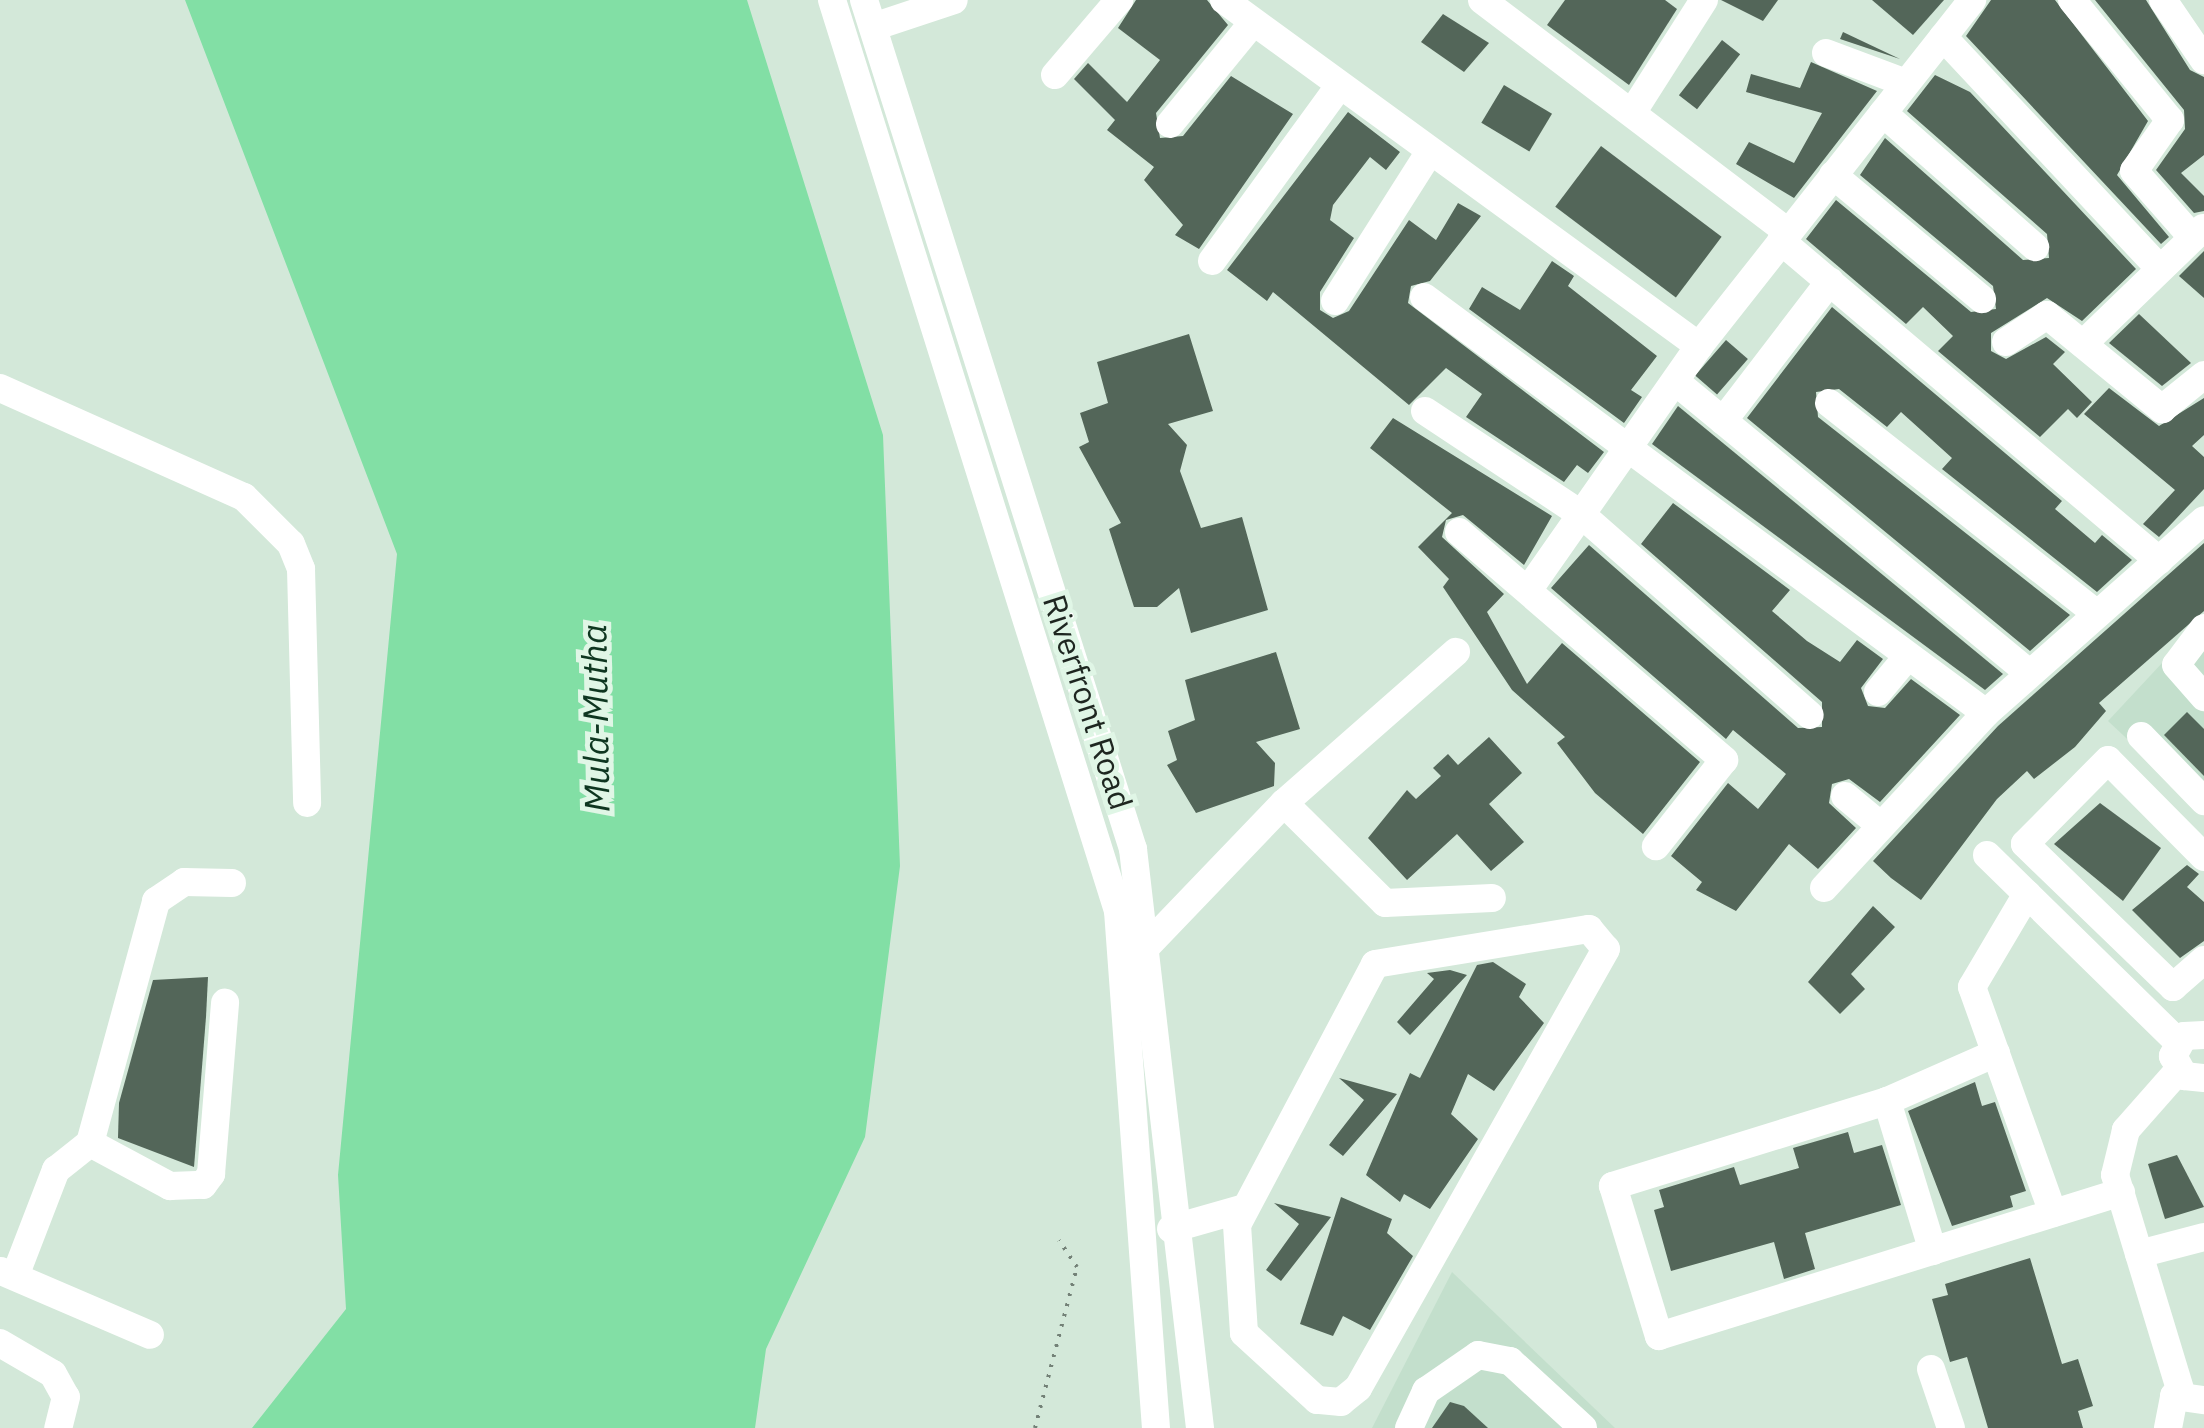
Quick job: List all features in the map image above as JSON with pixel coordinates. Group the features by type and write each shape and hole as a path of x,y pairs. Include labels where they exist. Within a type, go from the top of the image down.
{"street":[{"name":"Riverfront Road","path":"832,0 1098,828 1126,975 1156,1428"},
{"name":"Riverfront Road","path":"864,0 1116,785 1150,941 1171,1229 1200,1428"},
{"path":"873,28 954,0"},
{"path":"1056,75 1119,0"},
{"path":"1224,0 1337,89 1699,346"},
{"path":"1482,0 1632,113 1785,236 1830,281 2159,560"},
{"path":"1632,113 1704,0"},
{"path":"1530,589 1699,346 1972,0"},
{"path":"2072,0 2170,120 2134,171 2198,232 2156,266 2083,344"},
{"path":"2163,0 2204,60"},
{"path":"1170,124 1251,25"},
{"path":"1943,36 2156,266"},
{"path":"1826,52 1906,83"},
{"path":"1212,261 1337,89"},
{"path":"1883,113 2035,248"},
{"path":"1335,301 1430,153"},
{"path":"1833,176 1982,299"},
{"path":"1722,421 1830,281"},
{"path":"1424,297 1632,446 1986,713"},
{"path":"2006,342 2038,314 2083,344 2162,409 2204,375"},
{"path":"1676,382 2029,674"},
{"path":"0,388 244,497 291,544 301,569 307,803"},
{"path":"1830,403 2097,614"},
{"path":"1425,411 1582,516 1810,715"},
{"path":"1824,888 1986,713 2204,520"},
{"path":"1459,532 1530,589 1724,760 1656,846"},
{"path":"2204,628 2176,665 2204,697"},
{"path":"1126,975 1150,941 1284,803 1456,652"},
{"path":"1878,692 1908,656"},
{"path":"2141,736 2204,801"},
{"path":"2204,857 2108,760 2025,844 2173,987 2204,960"},
{"path":"1845,796 1880,825"},
{"path":"1284,803 1385,903 1492,898"},
{"path":"1987,855 2191,1038 2191,1074 2115,1151 2120,1192 2139,1254 2193,1396 2168,1402 2163,1427"},
{"path":"150,1335 7,1273 56,1170 90,1143 156,900 184,882 232,883"},
{"path":"2027,894 1972,987 2053,1214"},
{"path":"1171,1229 1241,1209 1375,964 1589,928 1602,936 1606,949 1358,1388 1341,1402 1317,1400 1244,1333 1241,1209"},
{"path":"90,1143 170,1186 202,1185 211,1174 225,1003"},
{"path":"1996,1053 1887,1100 1613,1186 1659,1336 2120,1192"},
{"path":"1887,1100 1933,1250"},
{"path":"2139,1254 2204,1236"},
{"path":"0,1344 54,1374 66,1397 58,1428"},
{"path":"1409,1428 1426,1391 1478,1355 1510,1361 1583,1428"},
{"path":"1931,1369 1951,1428"}],"path":[{"path":"1034,1428 1076,1267 1059,1240"}],"shaded area":[{"path":"2204,618 2204,811 2108,721"},
{"path":"1452,1272 1615,1428 1372,1428"}],"water":[{"name":"Mula-Mutha","path":"185,0 747,0 883,435 900,866 865,1137 766,1349 755,1428 252,1428 346,1309 338,1175 397,554"}],"building":[{"path":"1136,0 1207,0 1228,25 1156,113 1160,138 1183,136 1231,76 1293,114 1199,249 1175,235 1183,225 1144,180 1154,167 1107,130 1115,120 1074,79 1088,63 1127,102 1160,60 1118,28"},
{"path":"1565,0 1665,0 1677,9 1629,85 1547,25"},
{"path":"1721,0 1778,0 1763,21"},
{"path":"1872,0 1944,0 1913,35"},
{"path":"1991,0 2055,0 2148,121 2117,175 2169,237 2161,244 1966,36"},
{"path":"2095,0 2146,0 2190,70 2204,77 2204,155 2181,173 2204,196 2204,211 2194,213 2156,170 2185,129 2184,110"},
{"path":"1443,14 1489,43 1464,72 1421,42"},
{"path":"1843,32 1900,59 1840,39"},
{"path":"1722,40 1740,54 1697,109 1679,95"},
{"path":"1811,62 1877,91 1794,198 1736,164 1749,142 1794,163 1822,113 1746,92 1751,74 1800,88"},
{"path":"1935,75 1970,92 2136,269 2082,321 2047,298 1991,333 1991,351 2006,359 2046,337 2065,352 2053,364 2092,402 2077,418 2068,409 2040,437 1938,351 1953,336 1923,307 1906,324 1806,239 1836,200 1971,312 1996,309 1993,286 1860,175 1885,138 2023,260 2049,258 2047,234 1907,111"},
{"path":"1504,85 1552,114 1529,152 1481,123"},
{"path":"1348,112 1400,152 1386,170 1370,157 1333,205 1330,220 1354,238 1320,292 1320,310 1333,318 1349,311 1409,220 1436,240 1458,203 1481,216 1430,281 1411,286 1408,303 1604,452 1588,473 1577,465 1564,482 1466,417 1482,394 1446,368 1409,405 1273,292 1267,301 1227,270"},
{"path":"1601,146 1722,237 1676,298 1555,207"},
{"path":"2204,251 2204,298 2179,276"},
{"path":"1552,261 1574,276 1568,286 1657,356 1631,390 1642,397 1624,423 1469,309 1482,287 1520,310"},
{"path":"1832,307 2062,501 2055,509 2095,543 2102,535 2132,560 2097,592 1942,469 1952,458 1901,412 1887,427 1839,389 1816,392 1818,417 2070,615 2030,651 1747,418"},
{"path":"2139,314 2191,363 2162,386 2109,343"},
{"path":"1189,334 1213,411 1168,424 1187,445 1180,471 1201,528 1242,517 1268,610 1191,633 1179,588 1157,607 1134,607 1109,529 1121,523 1079,447 1089,442 1080,413 1108,403 1097,362"},
{"path":"1726,340 1748,359 1717,394 1695,375"},
{"path":"2109,388 2159,426 2204,398 2204,435 2192,446 2204,457 2204,489 2159,537 2143,524 2175,490 2084,414"},
{"path":"1678,406 2003,674 1985,690 1652,444"},
{"path":"1393,418 1552,516 1524,565 1463,515 1446,520 1442,537 1504,594 1487,612 1527,684 1562,643 1700,762 1643,834 1595,793 1557,743 1565,737 1512,690 1443,587 1449,579 1418,547 1452,513 1370,448"},
{"path":"1673,503 1790,590 1772,611 1807,641 1840,662 1857,640 1883,659 1861,688 1868,706 1885,708 1911,679 1960,715 1880,802 1849,779 1832,784 1829,803 1856,828 1818,869 1789,844 1736,911 1696,890 1702,882 1671,856 1728,783 1758,809 1786,774 1733,730 1726,739 1551,588 1589,545 1798,728 1822,727 1822,702 1641,544"},
{"path":"2204,543 2204,611 2099,703 2106,711 2075,747 2034,779 2027,771 1997,799 1921,900 1873,861 1998,726"},
{"path":"1276,652 1300,729 1256,742 1275,763 1274,786 1196,813 1167,765 1177,760 1168,731 1195,720 1185,680"},
{"path":"2187,712 2204,729 2204,776 2164,735"},
{"path":"1489,737 1522,773 1489,804 1524,842 1491,871 1457,834 1407,880 1368,838 1407,790 1416,799 1441,776 1433,768 1448,754 1458,765"},
{"path":"2100,803 2161,848 2123,901 2054,844"},
{"path":"2187,865 2199,874 2187,887 2204,902 2204,941 2180,958 2132,910"},
{"path":"1873,906 1895,927 1851,974 1865,989 1840,1014 1808,982"},
{"path":"1493,962 1526,984 1519,997 1544,1023 1494,1091 1468,1074 1451,1114 1478,1139 1430,1209 1404,1194 1400,1202 1366,1175 1410,1073 1420,1078 1477,965"},
{"path":"1450,970 1467,975 1410,1035 1397,1022 1434,979 1427,973"},
{"path":"208,977 194,1167 118,1138 119,1103 153,980"},
{"path":"1339,1078 1397,1094 1343,1156 1329,1145 1364,1100"},
{"path":"1975,1082 1982,1106 1995,1102 2026,1191 2010,1196 2013,1207 1952,1226 1908,1111"},
{"path":"1848,1132 1854,1153 1882,1145 1901,1205 1805,1233 1815,1269 1784,1279 1774,1242 1671,1271 1654,1210 1664,1207 1659,1190 1734,1167 1740,1185 1799,1168 1793,1148"},
{"path":"2177,1155 2204,1207 2165,1219 2148,1164"},
{"path":"1341,1197 1392,1219 1387,1233 1413,1256 1370,1330 1343,1316 1333,1336 1300,1324"},
{"path":"1274,1203 1331,1217 1281,1281 1266,1270 1299,1224"},
{"path":"2030,1258 2062,1364 2078,1359 2093,1406 2078,1411 2083,1428 1988,1428 1967,1357 1950,1362 1932,1299 1948,1295 1945,1284"},
{"path":"1450,1402 1464,1406 1488,1428 1432,1428"}]}
